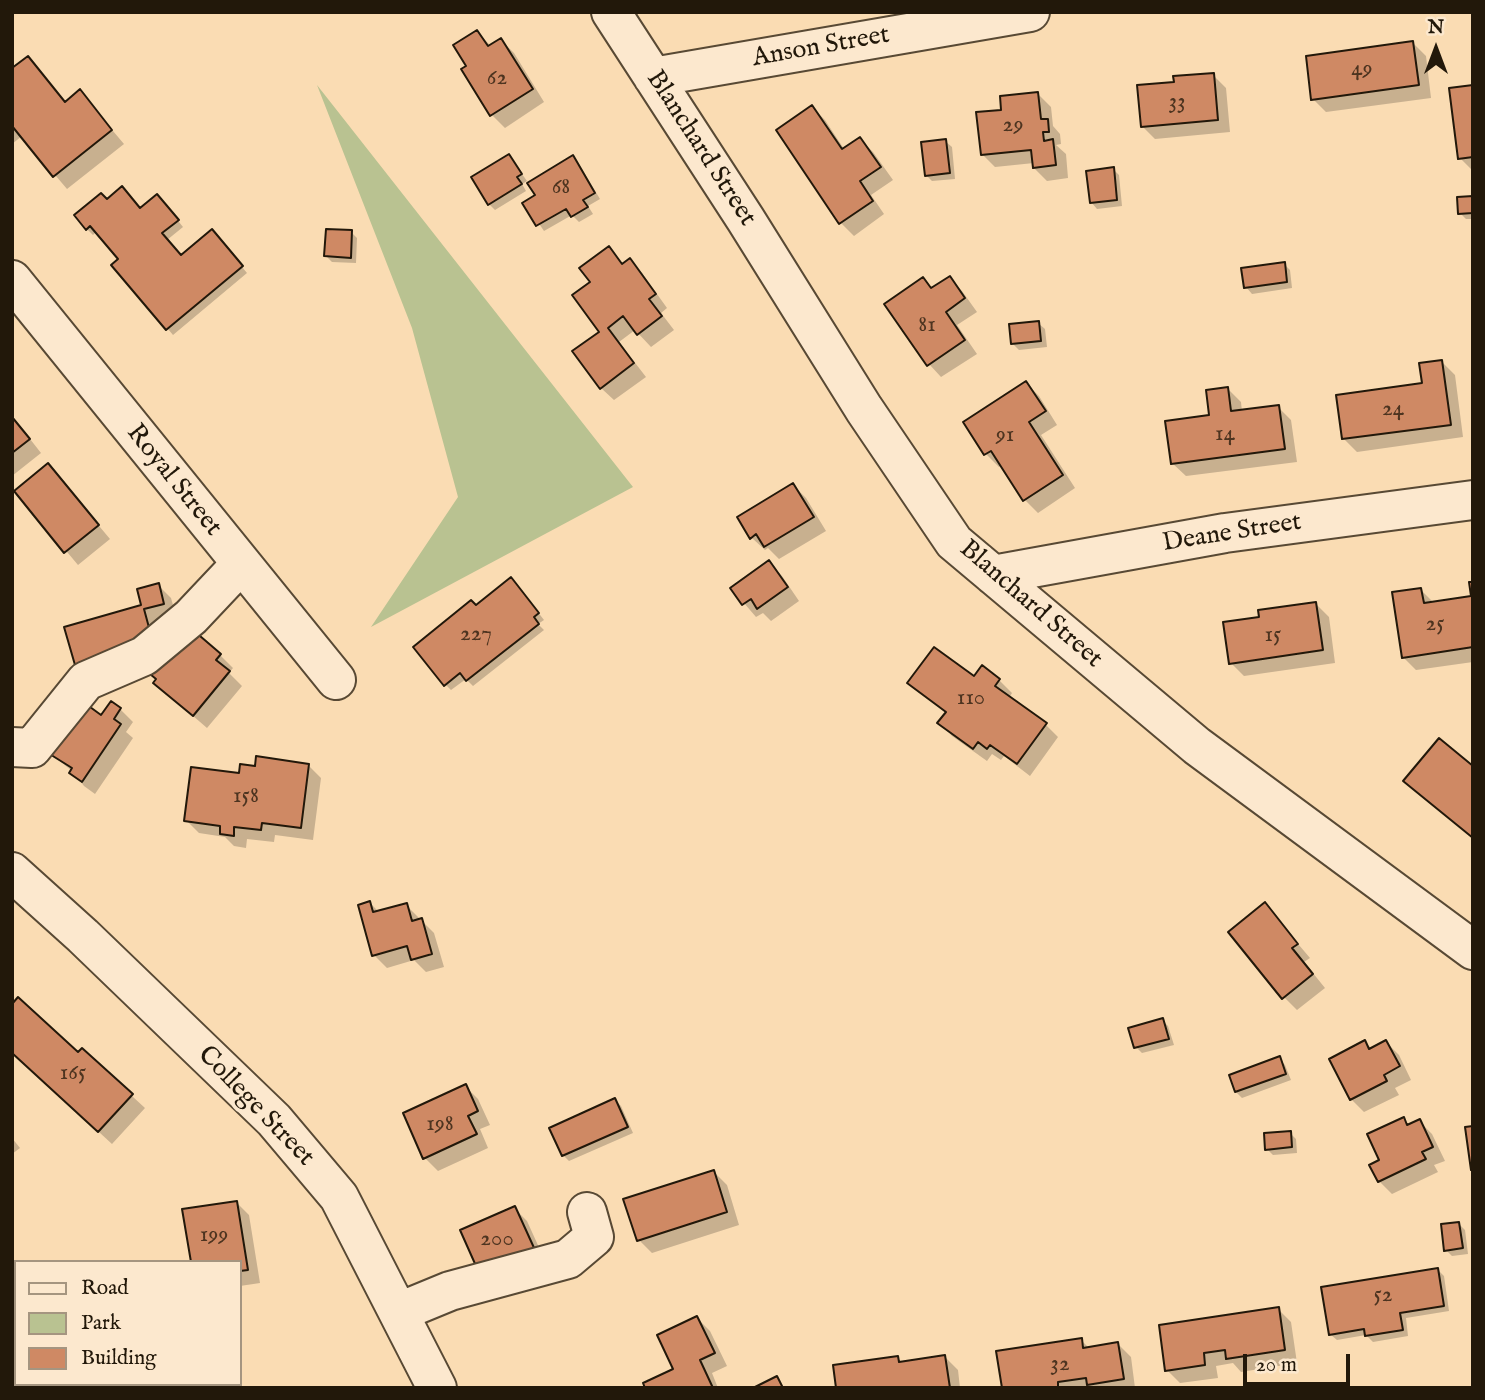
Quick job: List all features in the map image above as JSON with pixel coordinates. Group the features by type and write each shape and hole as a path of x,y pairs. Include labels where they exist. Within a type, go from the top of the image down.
{"street":[{"name":"Blanchard Street","path":"611,12 864,409 954,542 1197,746 1473,950"},
{"name":"Anson Street","path":"653,77 1030,12"},
{"name":"Royal Street","path":"12,280 336,680"},
{"name":"Deane Street","path":"993,575 1225,533 1473,500"},
{"path":"12,747 32,748 86,681 144,656 191,617 241,564"},
{"name":"College Street","path":"12,872 102,954 274,1120 339,1197 399,1311 427,1386"},
{"path":"399,1311 450,1292 568,1259 594,1237 587,1212"}],"green space":[{"path":"317,85 633,487 371,627 458,497 412,328"}],"building":[{"path":"477,30 488,46 501,38 533,89 490,116 461,69 466,66 453,45"},
{"path":"1413,41 1419,85 1311,100 1306,56"},
{"path":"28,56 65,102 80,89 112,130 53,177 12,126 12,68"},
{"path":"1214,73 1218,120 1141,127 1137,85 1174,82 1173,76"},
{"path":"1473,85 1473,157 1458,159 1449,88"},
{"path":"1038,92 1041,119 1048,119 1049,132 1043,132 1044,141 1053,139 1056,165 1033,168 1031,150 981,155 976,112 1001,110 1000,96"},
{"path":"812,105 842,149 860,137 881,167 860,181 873,201 839,224 776,130"},
{"path":"946,139 950,173 925,176 921,142"},
{"path":"509,154 522,174 517,177 522,184 488,205 471,177"},
{"path":"573,155 595,193 583,200 588,207 571,217 566,209 536,226 522,203 535,195 527,183"},
{"path":"1114,167 1117,200 1090,203 1086,171"},
{"path":"122,186 140,208 157,194 179,220 162,233 181,255 212,229 243,266 166,330 111,265 118,259 90,226 86,230 74,215 101,193 107,199"},
{"path":"1473,196 1473,213 1458,214 1457,197"},
{"path":"326,229 352,230 351,258 324,256"},
{"path":"609,246 622,264 630,258 656,294 649,299 662,316 637,335 623,316 608,328 634,363 600,389 572,351 599,332 572,295 590,282 579,268"},
{"path":"1285,262 1287,282 1244,288 1241,268"},
{"path":"950,276 965,298 946,312 965,340 927,366 884,304 923,277 931,288"},
{"path":"1039,321 1041,341 1011,344 1009,324"},
{"path":"1442,360 1451,425 1342,439 1336,395 1422,383 1419,363"},
{"path":"1026,381 1046,411 1029,422 1063,475 1023,501 991,451 984,455 963,422"},
{"path":"1228,387 1231,411 1279,405 1285,449 1171,464 1165,421 1209,415 1206,390"},
{"path":"12,417 30,439 12,453"},
{"path":"48,463 99,525 64,553 14,491"},
{"path":"793,483 814,517 764,547 756,534 750,539 737,517"},
{"path":"769,560 788,587 757,609 751,599 742,605 730,588"},
{"path":"511,577 539,613 534,617 539,624 466,681 460,673 444,686 413,647 471,600 476,605"},
{"path":"1469,582 1473,582 1473,647 1402,658 1392,592 1421,588 1424,603 1471,596"},
{"path":"159,583 164,604 144,609 151,635 133,649 75,665 64,627 141,605 137,589"},
{"path":"1316,602 1323,650 1229,664 1223,622 1259,617 1258,610"},
{"path":"193,630 221,654 216,660 230,671 193,716 153,683 156,679 150,674"},
{"path":"934,647 974,676 982,665 1000,679 995,686 1047,723 1017,764 990,745 987,749 978,742 973,749 937,723 946,712 907,683"},
{"path":"111,701 121,708 114,719 121,724 82,782 69,773 72,768 48,753 86,704 101,715"},
{"path":"1439,738 1473,766 1473,838 1403,781"},
{"path":"256,756 309,764 301,828 262,823 261,830 234,827 234,836 220,834 220,826 184,821 191,767 239,773 240,764 255,766"},
{"path":"370,901 373,912 407,903 412,921 422,918 432,954 411,960 407,946 372,956 358,905"},
{"path":"1265,902 1298,944 1292,948 1313,974 1282,999 1228,932"},
{"path":"18,997 78,1052 82,1048 133,1094 98,1132 12,1053 12,1004"},
{"path":"1163,1018 1169,1039 1134,1048 1128,1028"},
{"path":"1365,1040 1369,1049 1386,1040 1400,1066 1384,1075 1387,1081 1350,1100 1329,1059"},
{"path":"1280,1056 1286,1074 1235,1092 1229,1075"},
{"path":"466,1084 478,1111 468,1116 477,1134 423,1159 403,1113"},
{"path":"615,1098 628,1127 562,1156 549,1128"},
{"path":"1404,1117 1407,1125 1420,1119 1433,1147 1422,1152 1426,1159 1378,1182 1369,1165 1379,1160 1367,1134"},
{"path":"1473,1126 1473,1170 1471,1170 1465,1127"},
{"path":"1291,1131 1292,1147 1265,1150 1264,1133"},
{"path":"714,1170 727,1212 637,1241 623,1199"},
{"path":"237,1201 248,1270 242,1271 242,1260 191,1260 182,1209"},
{"path":"515,1206 535,1250 480,1275 460,1230"},
{"path":"1459,1222 1463,1248 1444,1251 1441,1224"},
{"path":"1438,1268 1444,1306 1400,1313 1403,1330 1365,1336 1364,1329 1329,1335 1321,1287"},
{"path":"1279,1307 1285,1350 1226,1359 1225,1350 1204,1353 1205,1365 1165,1371 1159,1325"},
{"path":"697,1316 715,1353 700,1360 713,1388 645,1388 643,1383 673,1369 657,1335"},
{"path":"1082,1338 1083,1348 1118,1342 1124,1379 1087,1385 1086,1378 1058,1382 1058,1388 1002,1388 996,1351"},
{"path":"945,1355 950,1388 836,1388 833,1365 898,1356 899,1362"},
{"path":"777,1376 783,1388 753,1388"}]}
